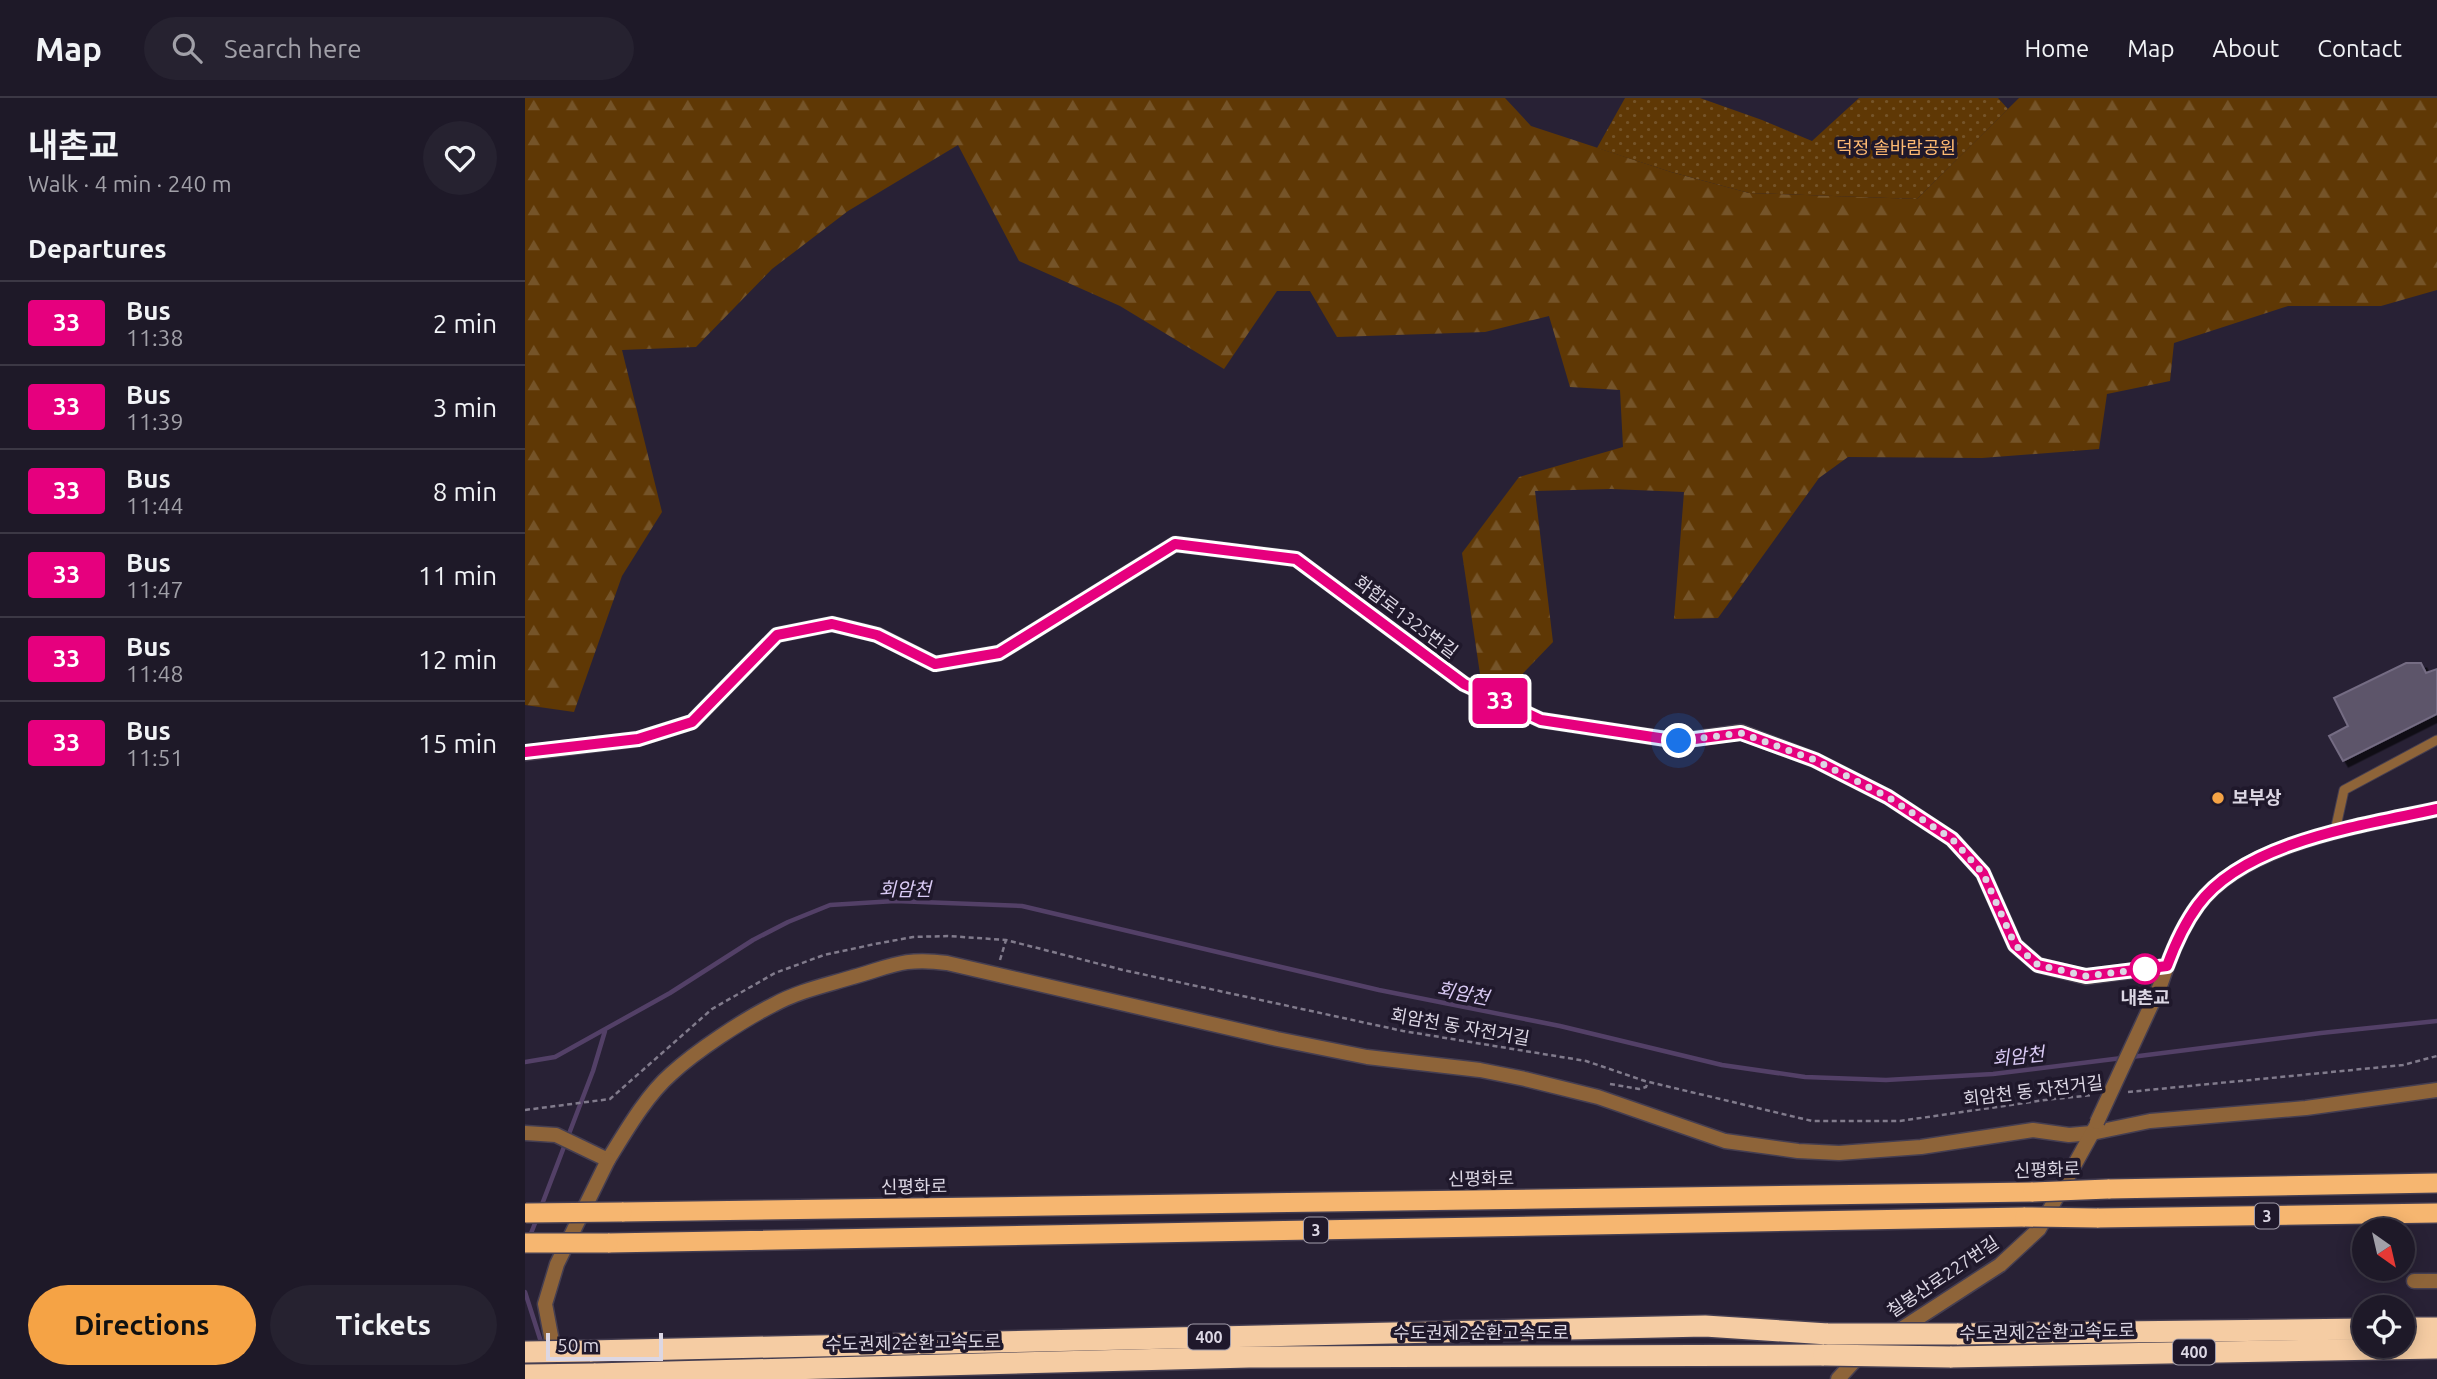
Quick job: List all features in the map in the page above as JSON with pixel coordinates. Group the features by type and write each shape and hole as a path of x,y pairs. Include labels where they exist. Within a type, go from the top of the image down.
{"highway":[{"name":"신평화로","path":"526,1213 2033,1192 2437,1183"},
{"name":"3","path":"525,1242 608,1243 2025,1217 2437,1213"},
{"name":"수도권제2순환고속도로","path":"525,1352 1692,1326 1826,1345 1950,1357 2437,1348"},
{"path":"2415,1328 2437,1328"},
{"name":"수도권제2순환고속도로","path":"525,1375 1826,1345 1957,1334 2352,1329"}],"street":[{"name":"화합로1325번길","path":"525,752 638,739 692,722 777,635 832,624 877,635 935,664 999,653 1175,544 1296,559 1464,684 1541,720 1679,741 1741,733 1815,760 1888,797 1952,839 1983,873 2015,945 2038,965 2086,976 2167,966"},
{"path":"2167,966 2177,937 2199,902 2224,880 2252,862 2288,846 2335,831 2437,809"},
{"path":"562,1379 551,1344 545,1304 557,1264 603,1157 669,1075 690,1058 773,1004 895,963 921,960 1367,1057 1480,1070 1525,1079 1598,1097 1725,1141 1756,1147 1839,1153 1921,1147 2033,1130 2069,1135 2095,1128 2150,1121 2306,1108 2437,1090"},
{"name":"칠봉산로227번길","path":"1838,1379 1859,1357 2000,1265 2039,1229 2095,1128 2167,966"},
{"path":"525,1133 556,1135 603,1157"},
{"path":"2415,1281 2437,1281"}],"lane":[{"path":"2335,831 2344,790 2437,740"}],"path":[{"name":"회암천 동 자전거길","path":"525,1110 610,1099 671,1042 712,1009 775,973 824,955 913,937 947,936 1006,940 1123,970 1403,1031 1586,1061 1645,1081 1812,1121 1900,1121 2098,1095"},
{"path":"997,975 1006,940"},
{"name":"회암천 동 자전거길","path":"2125,1092 2403,1065 2437,1056"}],"green space":[{"path":"525,98 1505,98 1531,126 1671,172 1749,193 1917,199 2019,98 2437,98 2437,290 2381,306 2288,306 2174,343 2170,381 2107,394 2099,449 1982,458 1848,457 1819,478 1718,618 1674,619 1684,492 1611,489 1535,491 1553,642 1510,687 1480,674 1462,553 1519,477 1623,447 1620,390 1570,387 1549,316 1485,332 1337,337 1310,291 1277,291 1224,369 1120,306 1019,261 958,145 848,211 772,269 696,347 622,350 662,512 622,576 574,712 525,705"},
{"name":"덕정 솔바람공원","path":"1625,98 1700,98 1812,141 1859,98 1998,98 2008,109 1917,199 1749,193 1597,148"}],"building":[{"path":"2406,663 2421,663 2426,673 2437,669 2437,714 2343,761 2329,736 2348,726 2334,698"}],"waterway":[{"name":"회암천","path":"525,1062 555,1057 670,993 753,940 788,922 830,905 895,901 1022,906 1379,990 1560,1026 1722,1065 1805,1077 1886,1080 1993,1074 2122,1058"},
{"name":"회암천","path":"2131,1057 2437,1021"},
{"path":"541,1207 593,1071 605,1031"},
{"path":"530,1236 537,1218"},
{"path":"525,1292 542,1345"}],"bus line":[{"name":"33","path":"525,752 638,739 692,722 777,635 832,624 877,635 935,664 999,653 1175,544 1296,559 1464,684 1541,720 1679,741 1741,733 1815,760 1888,797 1952,839 1983,873 2015,945 2038,965 2086,976 2167,966 2177,937 2199,902 2224,880 2252,862 2288,846 2335,831 2437,809"}],"place":[{"name":"보부상","path":"2218,798"},
{"name":"내촌교","path":"2145,969"}],"route":[{"path":"1679,741 1741,733 1815,760 1888,797 1952,839 1983,873 2015,945 2038,965 2086,976 2145,969"}]}
